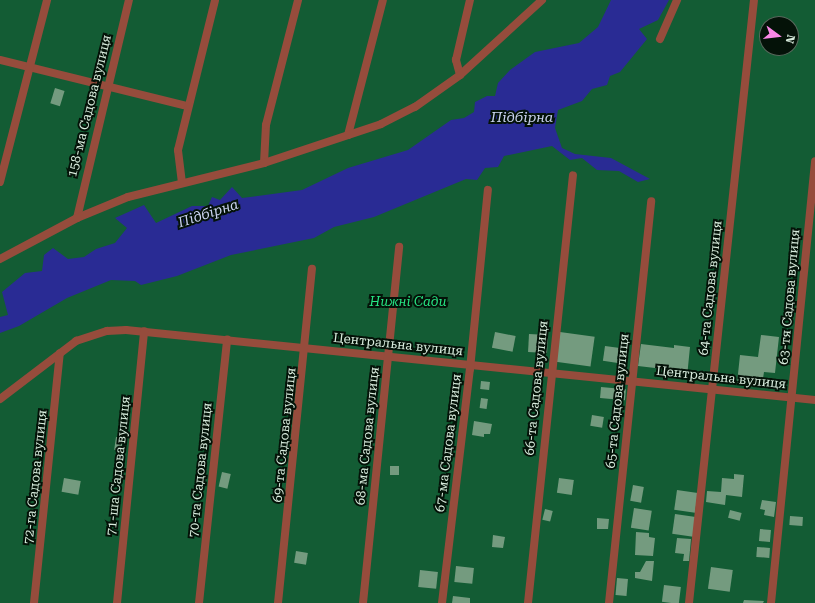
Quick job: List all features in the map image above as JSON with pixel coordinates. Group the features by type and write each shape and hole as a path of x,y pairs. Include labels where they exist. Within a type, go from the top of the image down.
{"street":[{"path":"0,182 47,0"},
{"name":"158-ма Садова вулиця","path":"77,218 106,85 129,0"},
{"path":"182,183 178,150 187,106 215,0"},
{"path":"264,163 266,125 298,0"},
{"path":"348,135 383,0"},
{"path":"460,75 456,60 470,0"},
{"path":"0,259 77,218 128,197 264,163 382,124 415,107 460,75 542,0"},
{"path":"660,39 677,0"},
{"name":"64-та Садова вулиця","path":"690,603 754,0"},
{"path":"0,60 187,106"},
{"name":"63-тя Садова вулиця","path":"770,603 815,161"},
{"name":"66-та Садова вулиця","path":"528,603 550,373 573,175"},
{"name":"67-ма Садова вулиця","path":"442,603 471,364 488,190"},
{"name":"65-та Садова вулиця","path":"609,603 651,201"},
{"name":"68-ма Садова вулиця","path":"363,603 400,247"},
{"name":"69-та Садова вулиця","path":"278,603 306,347 312,269"},
{"name":"Центральна вулиця","path":"0,399 60,353 90,335 107,331 144,331 815,400"},
{"name":"71-ша Садова вулиця","path":"117,603 144,331"},
{"name":"70-та Садова вулиця","path":"198,603 227,339"},
{"name":"72-га Садова вулиця","path":"34,603 60,353"}],"green space":[{"name":"Нижні Сади","path":"0,0 815,0 815,603 0,603"}],"water":[{"name":"Підбірна","path":"611,0 669,0 658,20 639,29 647,39 620,72 610,76 607,85 592,89 582,101 558,110 555,128 562,148 575,154 611,158 650,179 638,182 619,171 597,170 582,158 570,160 552,146 504,156 498,167 485,168 477,180 466,179 374,217 334,227 314,238 231,255 177,276 141,285 135,281 111,280 67,298 19,326 0,333 0,317 8,315 2,292 25,273 42,271 44,255 53,248 68,259 84,257 96,249 115,243 127,228 115,218 144,205 156,223 192,206 208,206 212,197 220,200 232,187 242,198 302,190 348,168 408,150 451,120 464,118 474,112 475,102 487,96 495,96 498,83 510,70 535,52 579,43 598,27"}],"building":[{"path":"55,88 65,91 60,106 50,103"},
{"path":"495,332 516,336 513,352 492,348"},
{"path":"560,332 595,337 590,367 556,362"},
{"path":"529,334 548,335 547,353 528,352"},
{"path":"761,335 779,337 775,373 764,372 762,385 737,383 740,355 758,357"},
{"path":"641,344 674,348 674,345 690,347 687,377 671,375 672,370 638,366"},
{"path":"605,346 620,348 618,363 603,361"},
{"path":"481,381 490,382 489,390 480,389"},
{"path":"601,387 626,389 625,400 600,398"},
{"path":"481,398 488,399 487,409 480,408"},
{"path":"592,415 604,417 602,428 590,426"},
{"path":"474,421 492,424 490,434 484,434 484,437 472,435"},
{"path":"116,437 123,438 121,451 114,450"},
{"path":"390,466 399,466 399,475 390,475"},
{"path":"222,472 231,474 227,489 219,487"},
{"path":"734,474 744,475 742,497 726,495 725,505 706,502 707,491 721,492 722,478 734,479"},
{"path":"64,478 81,481 78,495 62,492"},
{"path":"559,478 574,480 572,495 557,493"},
{"path":"633,485 644,487 641,503 630,501"},
{"path":"677,490 698,493 695,513 674,510"},
{"path":"762,500 776,502 774,517 764,515 765,510 760,509"},
{"path":"634,508 652,511 649,531 631,528"},
{"path":"545,509 553,511 550,522 542,520"},
{"path":"730,510 742,513 740,521 728,518"},
{"path":"675,514 696,517 693,537 672,534"},
{"path":"790,516 803,517 802,526 789,525"},
{"path":"597,518 609,519 608,529 597,529"},
{"path":"760,529 771,530 770,542 759,541"},
{"path":"636,532 649,533 649,537 655,538 653,556 635,555"},
{"path":"493,535 505,537 503,548 492,547"},
{"path":"677,538 691,539 689,561 683,561 684,554 675,553"},
{"path":"757,547 770,548 769,558 756,557"},
{"path":"296,551 308,553 306,565 294,563"},
{"path":"646,561 654,561 652,581 635,578 635,572 640,572"},
{"path":"456,566 474,568 472,584 454,582"},
{"path":"711,567 733,570 730,592 708,589"},
{"path":"420,570 438,572 436,589 418,587"},
{"path":"617,578 628,579 626,596 616,595"},
{"path":"664,585 681,587 679,603 662,602"},
{"path":"453,596 470,598 470,603 452,603"},
{"path":"744,600 764,601 763,603 743,603"}]}
